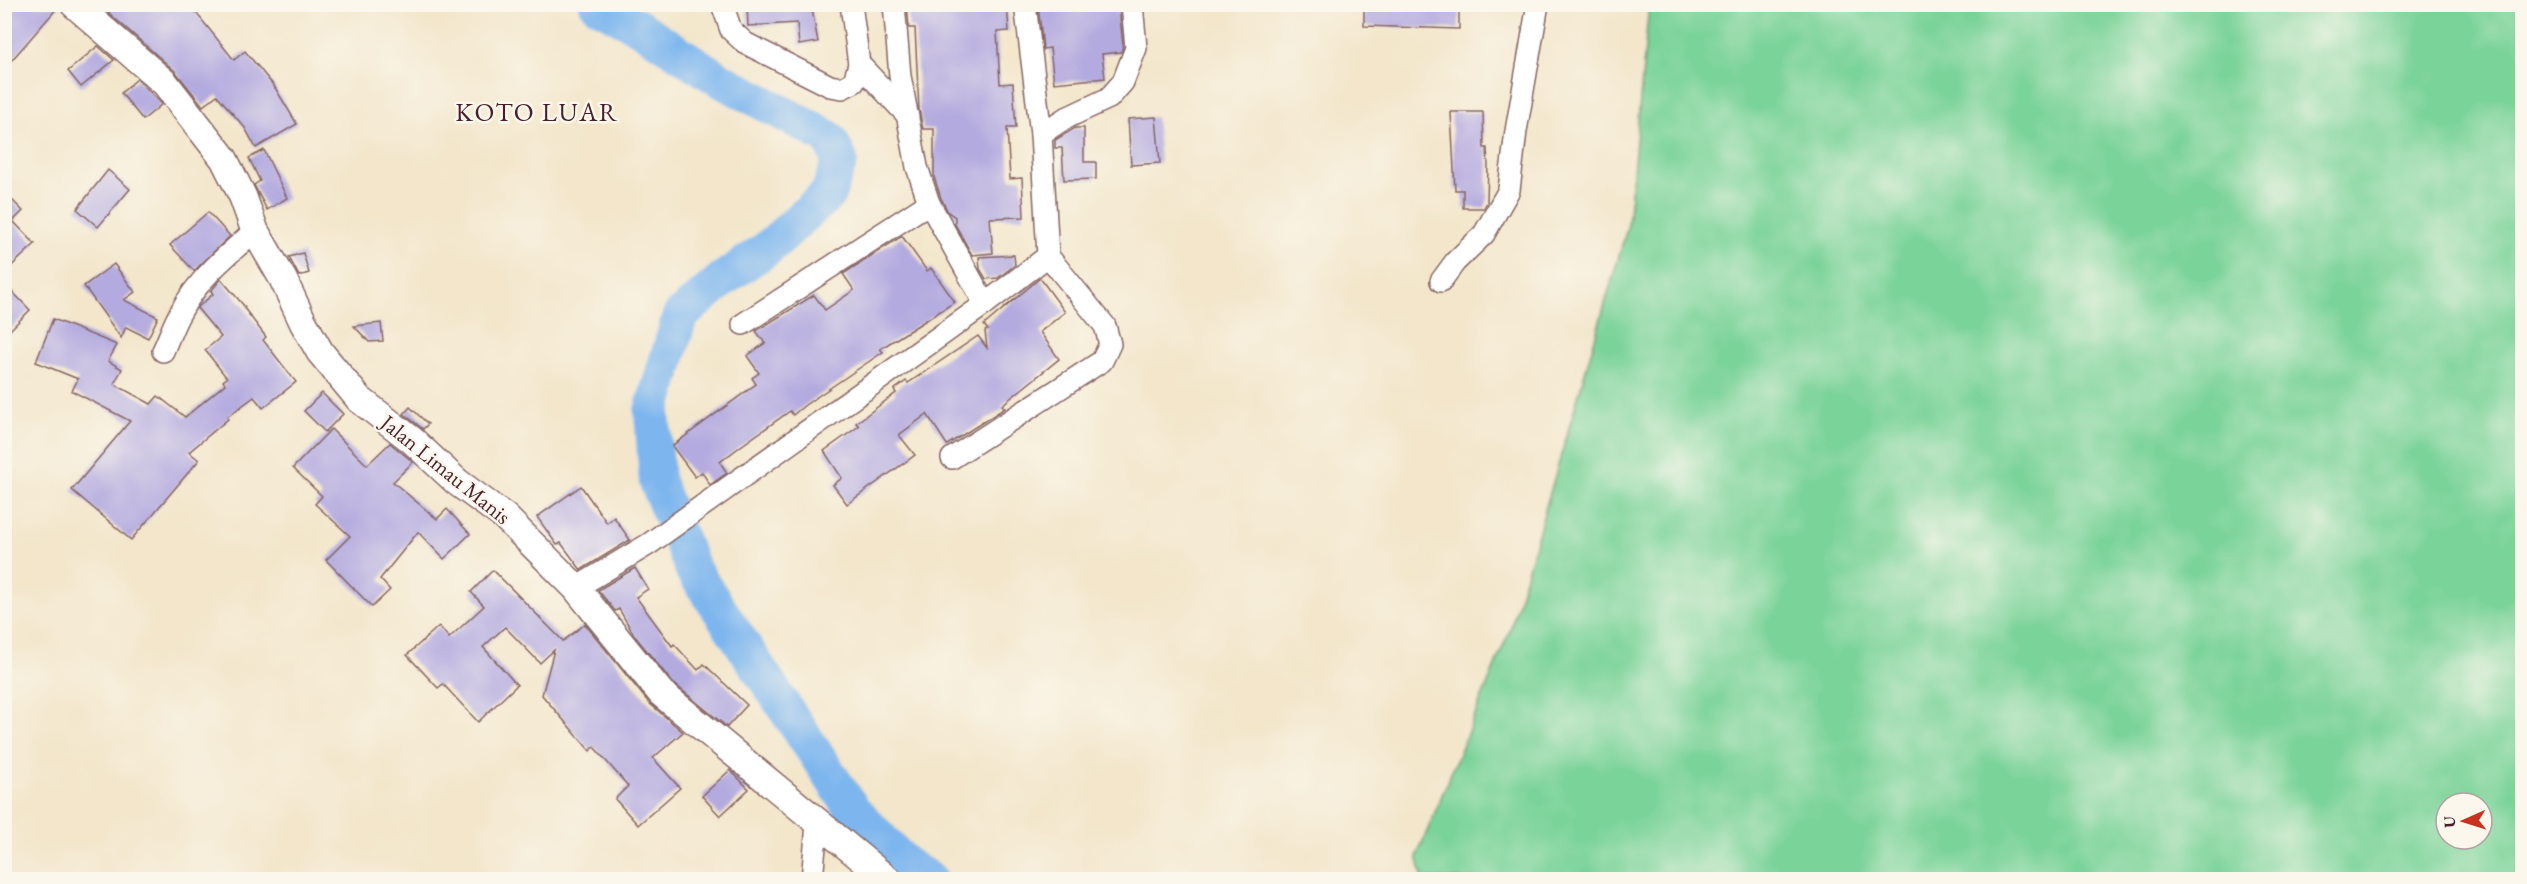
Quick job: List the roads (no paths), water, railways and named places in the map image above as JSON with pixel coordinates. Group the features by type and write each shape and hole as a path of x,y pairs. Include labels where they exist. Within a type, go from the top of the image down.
{"street":[{"name":"Jalan Limau Manis","path":"74,4 165,83 224,159 243,197 255,231 283,279 320,352 359,399 412,441 457,482 505,517 576,588 661,693 817,824 888,879"},
{"path":"722,4 731,30 745,43 830,86 842,88 854,82 860,64 851,4"},
{"path":"894,4 900,76 912,144 929,203 985,304"},
{"path":"952,458 1102,361 1110,344 1105,326 1048,256 1041,134 1025,4"},
{"path":"1041,134 1064,119 1109,98 1123,82 1136,48 1132,4"},
{"path":"1441,281 1455,262 1484,234 1509,190 1516,131 1538,4"},
{"path":"860,64 908,117"},
{"path":"743,324 929,203"},
{"path":"164,351 180,311 222,259 255,231"},
{"path":"576,588 650,544 985,304 1048,256"},
{"path":"812,879 817,824"}],"waterway":[{"path":"597,4 642,29 719,79 829,138 840,160 828,194 768,248 723,279 680,316 652,411 657,482 693,570 853,810 906,865 930,880"}],"district":[{"name":"KOTO LUAR","path":"537,112"}]}
